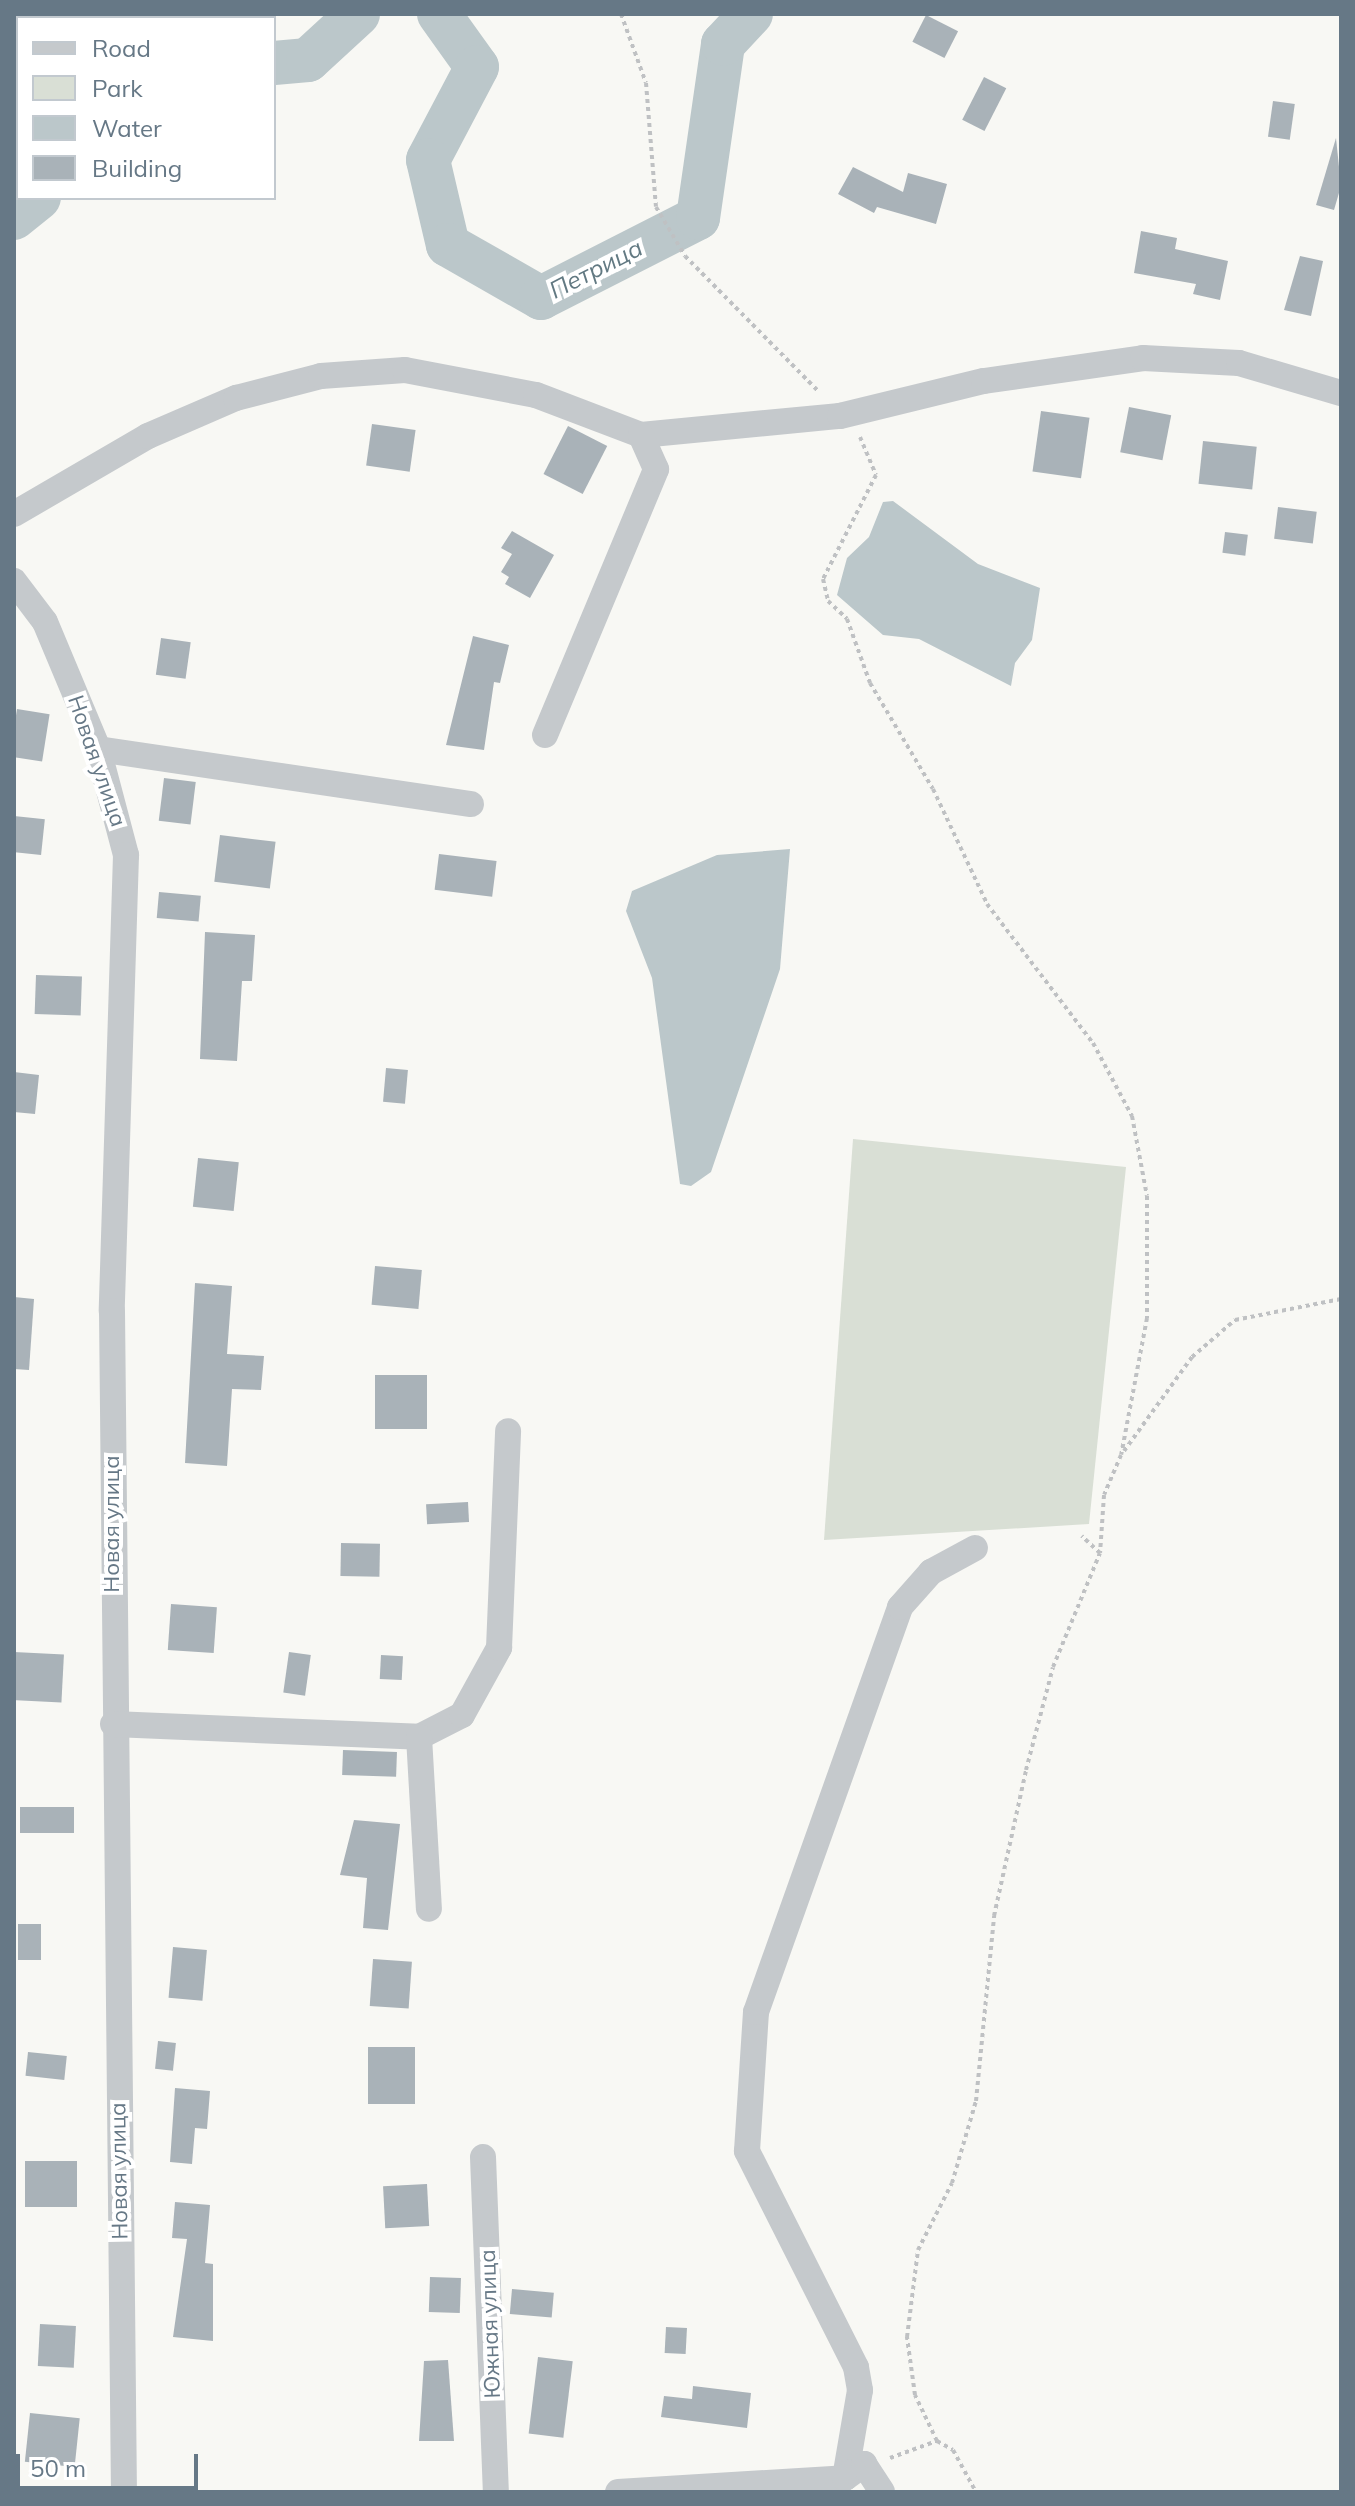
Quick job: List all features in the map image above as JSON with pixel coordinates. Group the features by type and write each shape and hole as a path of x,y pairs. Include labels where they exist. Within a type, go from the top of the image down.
{"street":[{"path":"14,514 148,436 236,398 321,376 434,376 536,395 641,435 840,416 984,381 1143,358 1239,363 1341,393"},
{"path":"545,735 656,469 641,435"},
{"name":"Новая улица","path":"14,581 45,622 98,749 126,855 128,897 112,1311 113,1724 124,2492"},
{"path":"98,749 471,804"},
{"path":"113,1724 419,1737 462,1715 499,1648 508,1431"},
{"path":"855,2471 860,2390 856,2367 747,2151 756,2012 900,1607 931,1572 975,1548"},
{"path":"419,1737 429,1909"},
{"name":"Южная улица","path":"483,2157 496,2492"},
{"path":"618,2492 855,2471 882,2492"}],"path":[{"path":"621,14 646,83 656,207 685,256 863,440 876,475 823,579 828,601 847,619 870,683 933,789 987,904 1093,1043 1132,1116 1147,1196 1147,1318 1121,1455 1104,1495 1100,1553 1053,1667 1026,1770 994,1916 976,2101 952,2183 918,2250 907,2337 915,2395 937,2441 953,2450 976,2492"},
{"path":"1121,1455 1192,1357 1235,1320 1341,1299"},
{"path":"1082,1536 1100,1553"},
{"path":"855,2471 937,2441"}],"green space":[{"path":"853,1139 1126,1167 1089,1524 824,1540"}],"water":[{"path":"893,501 978,564 1040,588 1032,640 1015,663 1011,686 919,639 883,635 837,595 847,558 869,537 883,502"},
{"path":"790,849 780,969 711,1172 691,1186 680,1184 652,978 626,911 632,891 717,855"}],"building":[{"path":"926,15 958,31 944,58 912,42"},
{"path":"984,77 1006,88 984,131 962,120"},
{"path":"1273,101 1295,104 1290,140 1268,137"},
{"path":"1336,138 1341,186 1334,210 1316,205"},
{"path":"853,167 903,192 908,173 947,184 936,224 877,207 874,213 838,194"},
{"path":"1141,231 1177,238 1175,249 1228,261 1220,300 1193,294 1196,284 1134,273"},
{"path":"1300,256 1323,261 1311,316 1284,310"},
{"path":"1129,407 1171,415 1162,460 1120,452"},
{"path":"1041,411 1090,418 1081,478 1033,471"},
{"path":"372,424 416,430 410,472 366,466"},
{"path":"568,426 607,446 583,494 543,474"},
{"path":"1203,441 1257,447 1252,489 1199,484"},
{"path":"1278,507 1317,512 1313,544 1274,539"},
{"path":"512,531 554,555 530,598 505,584 509,577 501,572 512,554 501,548"},
{"path":"1225,532 1248,535 1245,556 1222,553"},
{"path":"473,636 509,645 500,683 494,682 484,750 446,745"},
{"path":"161,638 191,642 186,679 156,675"},
{"path":"17,709 50,714 42,762 14,757"},
{"path":"164,778 196,782 191,825 159,821"},
{"path":"14,816 45,819 41,855 14,852"},
{"path":"220,835 276,842 270,888 214,882"},
{"path":"439,854 497,861 492,897 435,890"},
{"path":"159,892 201,896 199,922 157,918"},
{"path":"205,932 255,935 252,981 242,981 237,1061 200,1059"},
{"path":"36,975 82,977 81,1016 35,1014"},
{"path":"386,1068 408,1070 405,1104 383,1102"},
{"path":"14,1072 39,1075 35,1114 14,1112"},
{"path":"198,1158 239,1162 234,1211 193,1207"},
{"path":"375,1266 422,1270 418,1309 372,1305"},
{"path":"195,1283 232,1286 227,1354 264,1356 261,1390 232,1389 227,1466 185,1463"},
{"path":"14,1297 34,1299 29,1370 14,1369"},
{"path":"375,1375 427,1375 427,1429 375,1429"},
{"path":"468,1502 469,1522 427,1524 426,1504"},
{"path":"341,1543 380,1544 379,1577 340,1576"},
{"path":"171,1604 217,1607 214,1653 168,1650"},
{"path":"14,1652 64,1655 61,1703 14,1700"},
{"path":"289,1652 311,1655 305,1696 283,1693"},
{"path":"381,1655 403,1656 402,1680 380,1679"},
{"path":"343,1750 397,1752 396,1777 342,1775"},
{"path":"20,1807 74,1807 74,1833 20,1833"},
{"path":"354,1820 400,1824 388,1930 363,1928 367,1878 340,1875"},
{"path":"18,1924 41,1924 41,1960 18,1960"},
{"path":"173,1947 207,1950 202,2001 169,1998"},
{"path":"373,1959 412,1962 409,2009 370,2006"},
{"path":"158,2041 176,2043 173,2071 155,2069"},
{"path":"368,2047 415,2047 415,2104 368,2104"},
{"path":"28,2052 67,2056 64,2080 25,2076"},
{"path":"175,2088 210,2091 207,2129 195,2128 192,2164 170,2162"},
{"path":"25,2161 77,2161 77,2207 25,2207"},
{"path":"427,2184 429,2226 385,2228 383,2186"},
{"path":"175,2202 210,2205 205,2263 213,2264 213,2341 173,2337 187,2239 172,2238"},
{"path":"430,2277 461,2278 460,2313 429,2312"},
{"path":"512,2289 554,2293 552,2318 510,2314"},
{"path":"40,2324 76,2326 74,2368 38,2366"},
{"path":"666,2327 687,2328 686,2354 665,2353"},
{"path":"538,2357 573,2361 563,2438 529,2433"},
{"path":"448,2360 454,2441 419,2441 424,2361"},
{"path":"693,2386 751,2393 747,2428 661,2417 664,2396 692,2399"},
{"path":"30,2413 80,2418 75,2467 25,2462"}],"waterway":[{"name":"Петрица","path":"276,63 308,60 358,14"},
{"name":"Петрица","path":"439,14 477,67 428,160 448,245 541,298 698,218 723,44 751,14"},
{"name":"Петрица","path":"14,218 36,200"}]}
